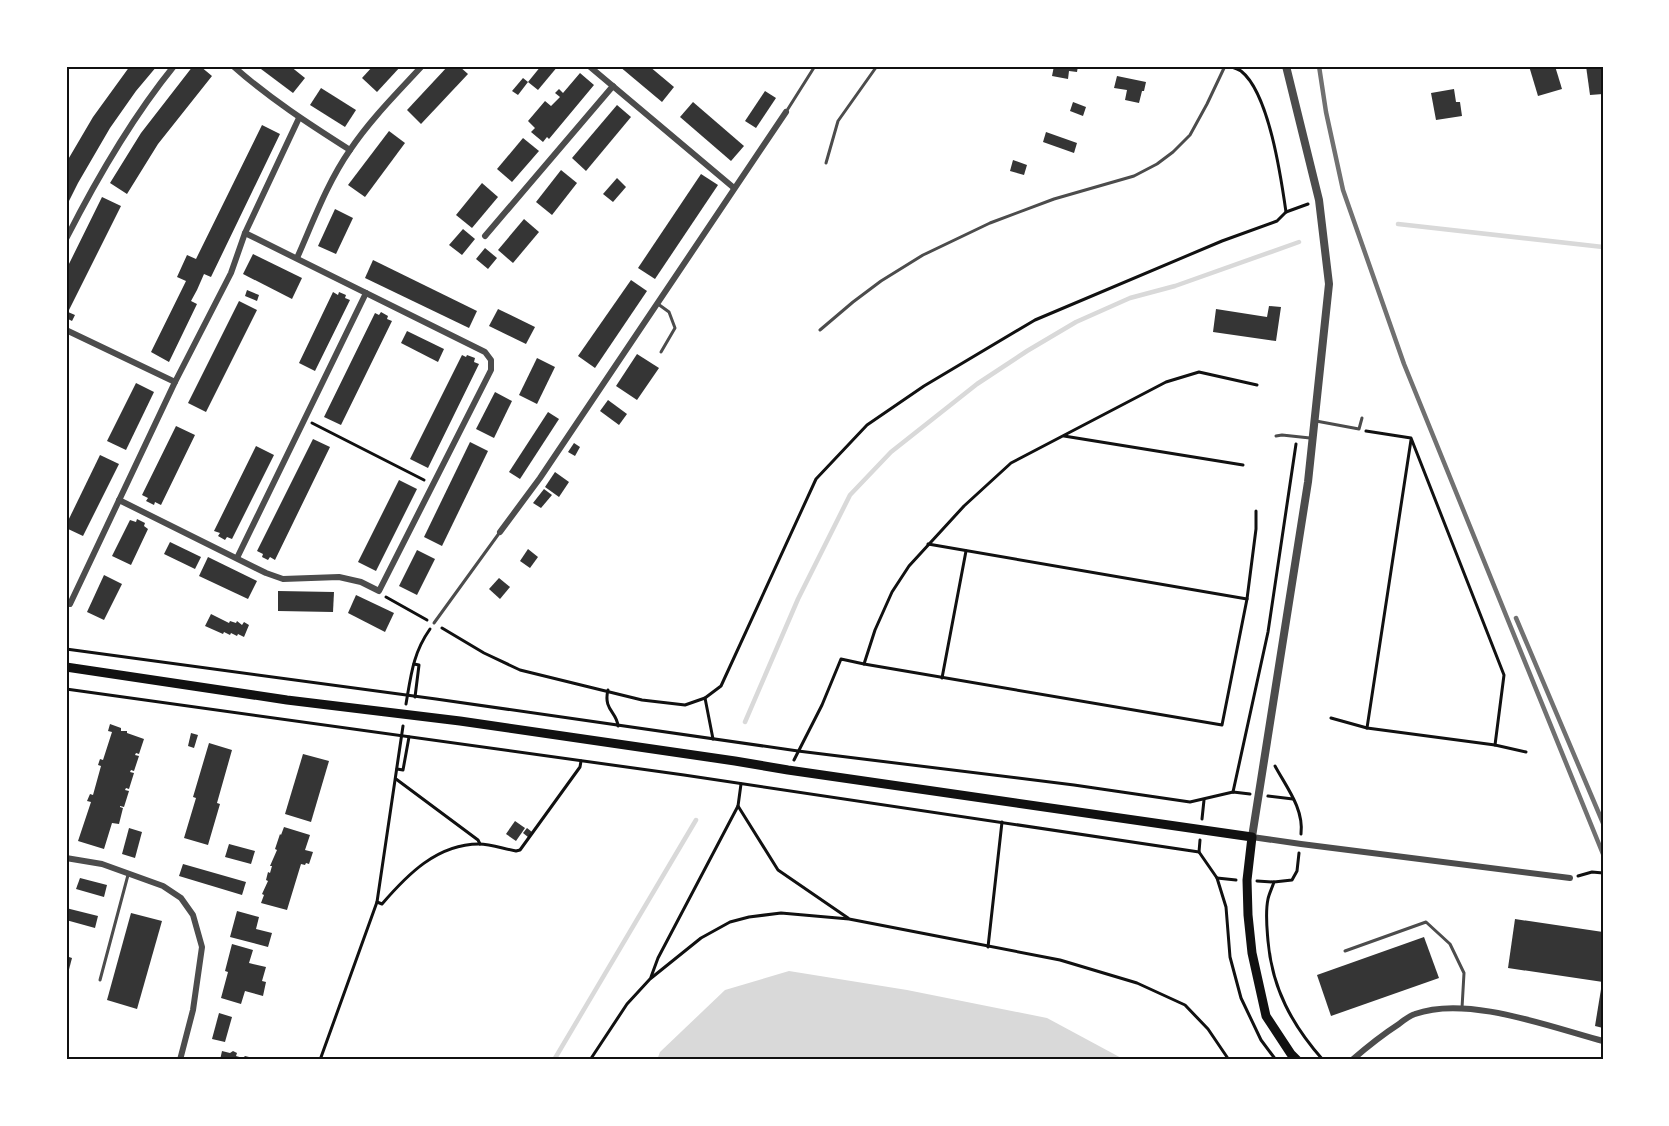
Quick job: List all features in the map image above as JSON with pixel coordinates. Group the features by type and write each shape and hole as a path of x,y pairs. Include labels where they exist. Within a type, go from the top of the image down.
{"main road":[{"path":"66,668 286,700 460,721 1252,837 1247,880 1252,953 1266,1016 1297,1060"}],"street":[{"path":"66,239 116,146 149,96 174,66"},
{"path":"233,66 299,118 350,150"},
{"path":"297,258 332,180 350,150 422,66"},
{"path":"589,66 734,188"},
{"path":"1286,66 1319,201 1329,284 1308,482 1252,837 1570,878"},
{"path":"485,236 613,86"},
{"path":"500,532 540,478 786,112"},
{"path":"70,604 175,382 231,273 245,233 299,118"},
{"path":"119,500 266,573 283,579 339,577 361,582 379,591 491,370 491,360 485,352 245,233"},
{"path":"237,558 366,293"},
{"path":"66,330 175,382"},
{"path":"66,858 102,864 163,886 180,898 193,915 202,947 193,1010 180,1060"},
{"path":"1352,1060 1377,1038 1412,1015 1436,1008 1462,1008 1503,1014 1603,1041"}],"lane":[{"path":"786,112 815,66"},
{"path":"826,163 838,121 877,66"},
{"path":"820,330 881,282 933,250 990,223 1054,199 1134,176 1157,164 1190,135 1225,66"},
{"path":"656,303 669,312 675,328 661,351"},
{"path":"1314,421 1359,429 1362,418"},
{"path":"1276,436 1313,438"},
{"path":"434,623 500,532"},
{"path":"100,980 129,873"},
{"path":"1345,951 1426,922 1450,945 1464,974 1462,1008"}],"path":[{"path":"1231,66 1241,71 1255,89 1272,133 1286,212"},
{"path":"379,591 393,602 484,653 520,670 642,700 684,705 705,698 721,686 816,479 867,425 924,386 1035,320 1222,241 1277,221 1286,212 1319,201"},
{"path":"864,664 875,630 892,592 909,566 964,506 1011,463 1166,382 1199,372 1257,385"},
{"path":"304,418 434,485"},
{"path":"1359,429 1411,438"},
{"path":"1062,435 1243,465"},
{"path":"1233,792 1268,632 1297,437"},
{"path":"1367,728 1411,438"},
{"path":"1411,438 1504,675 1495,745"},
{"path":"788,770 822,705 841,659 1222,725 1247,599 1256,529 1256,511"},
{"path":"928,544 1247,599"},
{"path":"942,678 966,551"},
{"path":"412,669 416,653 434,623"},
{"path":"66,649 798,752 1190,802 1233,792 1293,799"},
{"path":"413,663 419,664 415,697"},
{"path":"66,689 741,784 1199,852 1216,878 1226,907 1230,957 1242,998 1261,1040 1275,1060"},
{"path":"608,690 606,697 609,710 618,721 618,726"},
{"path":"705,698 713,739"},
{"path":"1331,718 1367,728 1495,745 1526,752"},
{"path":"397,769 403,770 409,737"},
{"path":"1266,749 1299,810 1302,824 1297,871 1292,880 1274,882 1268,899 1266,926 1270,963 1284,1003 1307,1042 1323,1060"},
{"path":"320,1060 377,902 399,755"},
{"path":"377,902 382,904 406,877 434,856 457,846 480,844 520,850 580,766 581,761"},
{"path":"396,778 478,840 480,844"},
{"path":"650,979 658,958 738,806 741,784"},
{"path":"738,806 778,870 849,919"},
{"path":"988,947 1002,822"},
{"path":"1570,878 1592,872 1603,873"},
{"path":"590,1060 627,1004 650,979 701,938 730,922 781,913 849,919 1060,960 1101,971 1137,983 1185,1005 1208,1029 1229,1060"}],"shaded area":[{"path":"789,971 907,990 1047,1018 1125,1060 657,1060 660,1052 725,990"}],"building":[{"path":"130,66 157,66 110,128 66,207 66,163 93,117"},
{"path":"193,66 200,66 212,76 158,144 127,194 110,183 141,133"},
{"path":"263,66 290,66 305,78 293,93 261,69"},
{"path":"373,66 401,66 377,92 362,78"},
{"path":"448,66 459,66 468,74 421,124 407,110"},
{"path":"541,66 558,66 538,90 528,82"},
{"path":"619,66 649,66 674,87 662,102"},
{"path":"1054,66 1078,66 1077,72 1069,71 1068,79 1052,76"},
{"path":"1529,66 1555,66 1562,89 1538,96"},
{"path":"1586,66 1603,66 1603,94 1590,95"},
{"path":"580,73 594,85 549,139 547,137 543,142 531,132 535,128 528,121 545,101 551,106 560,97 555,93 559,89 563,93"},
{"path":"1117,76 1146,82 1139,103 1125,100 1127,90 1114,88"},
{"path":"523,78 528,82 518,95 512,91"},
{"path":"321,88 356,110 345,127 310,105"},
{"path":"1454,89 1456,102 1460,102 1462,116 1436,120 1431,93"},
{"path":"765,91 776,98 756,128 745,121"},
{"path":"693,102 744,146 731,161 680,117"},
{"path":"1073,102 1086,107 1083,116 1070,111"},
{"path":"617,105 631,117 586,171 572,158"},
{"path":"262,125 280,134 211,277 204,274 191,301 197,304 169,362 151,352 186,281 177,277 187,255 196,259"},
{"path":"389,131 405,143 365,197 348,185"},
{"path":"1046,132 1077,143 1074,153 1043,142"},
{"path":"523,138 539,151 512,182 497,169"},
{"path":"1013,160 1027,165 1024,175 1010,171"},
{"path":"561,170 577,183 552,215 536,202"},
{"path":"701,174 718,185 655,279 638,268"},
{"path":"617,178 626,187 613,202 603,194"},
{"path":"482,183 498,197 472,228 456,215"},
{"path":"102,197 121,206 68,312 75,315 72,321 66,318 66,270"},
{"path":"335,209 353,218 336,254 318,246"},
{"path":"524,219 539,232 513,263 498,250"},
{"path":"463,229 475,239 462,255 449,245"},
{"path":"485,248 497,258 488,269 476,259"},
{"path":"253,254 302,278 292,299 243,274"},
{"path":"373,260 477,311 469,328 365,278"},
{"path":"631,280 647,291 595,368 578,356"},
{"path":"247,290 259,295 257,301 245,296"},
{"path":"333,292 346,295 345,298 350,300 315,371 299,363"},
{"path":"239,301 257,310 206,412 188,403"},
{"path":"1269,306 1281,307 1276,341 1213,332 1216,309 1267,317"},
{"path":"498,309 535,327 526,344 489,326"},
{"path":"381,312 392,321 341,425 324,417 375,313 379,315"},
{"path":"407,331 444,349 438,362 401,343"},
{"path":"637,354 659,368 637,400 616,386"},
{"path":"462,355 475,358 474,362 479,364 428,468 410,459"},
{"path":"537,358 555,367 537,404 519,395"},
{"path":"136,383 154,392 126,450 107,441"},
{"path":"495,392 512,401 494,438 476,429"},
{"path":"608,400 627,414 619,425 600,411"},
{"path":"548,412 559,419 520,479 509,472"},
{"path":"176,426 195,435 161,505 155,502 154,505 146,501 148,498 142,495"},
{"path":"313,439 330,447 275,560 270,557 268,560 257,551"},
{"path":"470,442 488,451 442,546 424,537"},
{"path":"574,443 580,447 575,456 568,452"},
{"path":"256,446 274,455 232,539 227,537 225,540 218,536 220,533 214,531"},
{"path":"100,455 119,464 83,536 66,528 66,525"},
{"path":"555,472 569,482 559,497 545,487"},
{"path":"399,480 417,489 376,571 358,562"},
{"path":"544,489 552,495 541,508 533,503"},
{"path":"137,519 145,523 144,526 148,529 131,565 112,556 130,520 136,522"},
{"path":"170,542 201,557 195,569 164,554"},
{"path":"528,549 538,557 530,568 520,561"},
{"path":"417,550 435,559 417,595 399,586"},
{"path":"208,557 257,581 248,599 199,576"},
{"path":"104,575 122,584 104,620 87,612"},
{"path":"499,578 510,587 500,599 489,589"},
{"path":"278,591 334,592 333,612 278,611"},
{"path":"356,595 394,613 385,632 348,613"},
{"path":"211,614 229,623 237,621 242,625 244,622 249,625 244,637 224,632 223,634 205,626"},
{"path":"110,724 121,728 121,731 127,731 127,733 144,739 139,754 135,755 139,756 134,771 130,772 134,773 129,789 125,790 129,791 124,807 120,806 123,808 119,824 112,823 104,849 78,841 91,802 87,801 90,794 93,795 101,766 98,765 100,759 103,760 112,732 108,731"},
{"path":"191,733 198,735 194,748 188,746"},
{"path":"209,743 232,750 208,845 184,838"},
{"path":"303,754 329,761 311,822 285,814"},
{"path":"515,821 525,828 516,841 506,834"},
{"path":"284,827 310,835 305,850 313,852 309,864 301,864 287,910 261,903 268,881 266,880 268,872 270,873 272,866 270,866 277,850 275,849"},
{"path":"129,828 142,832 135,858 122,854"},
{"path":"527,828 532,832 528,837 523,833"},
{"path":"229,844 255,851 251,864 225,857"},
{"path":"183,864 246,882 242,895 179,876"},
{"path":"80,878 107,885 104,897 76,889"},
{"path":"66,908 98,916 95,928 66,920"},
{"path":"237,911 259,917 256,929 272,933 268,947 230,937"},
{"path":"131,913 162,921 137,1009 107,1000"},
{"path":"1515,919 1603,932 1603,982 1508,968"},
{"path":"1424,937 1439,978 1331,1016 1317,975"},
{"path":"232,944 253,950 249,963 266,967 262,981 266,982 263,996 245,991 241,1004 221,998"},
{"path":"66,956 72,958 67,977 66,977"},
{"path":"1603,983 1603,1028 1595,1026"},
{"path":"219,1013 232,1017 225,1042 212,1039"},
{"path":"222,1051 230,1053 233,1051 237,1053 236,1056 243,1058 245,1056 254,1060 220,1060"}],"waterway":[{"path":"1398,224 1603,247"},
{"path":"745,722 798,599 850,495 891,452 977,384 1076,322 1130,298 1175,286 1299,242"},
{"path":"554,1060 696,820"}],"railway":[{"path":"1319,66 1326,112 1343,190 1404,364 1603,854"},
{"path":"1516,618 1603,823"}]}
